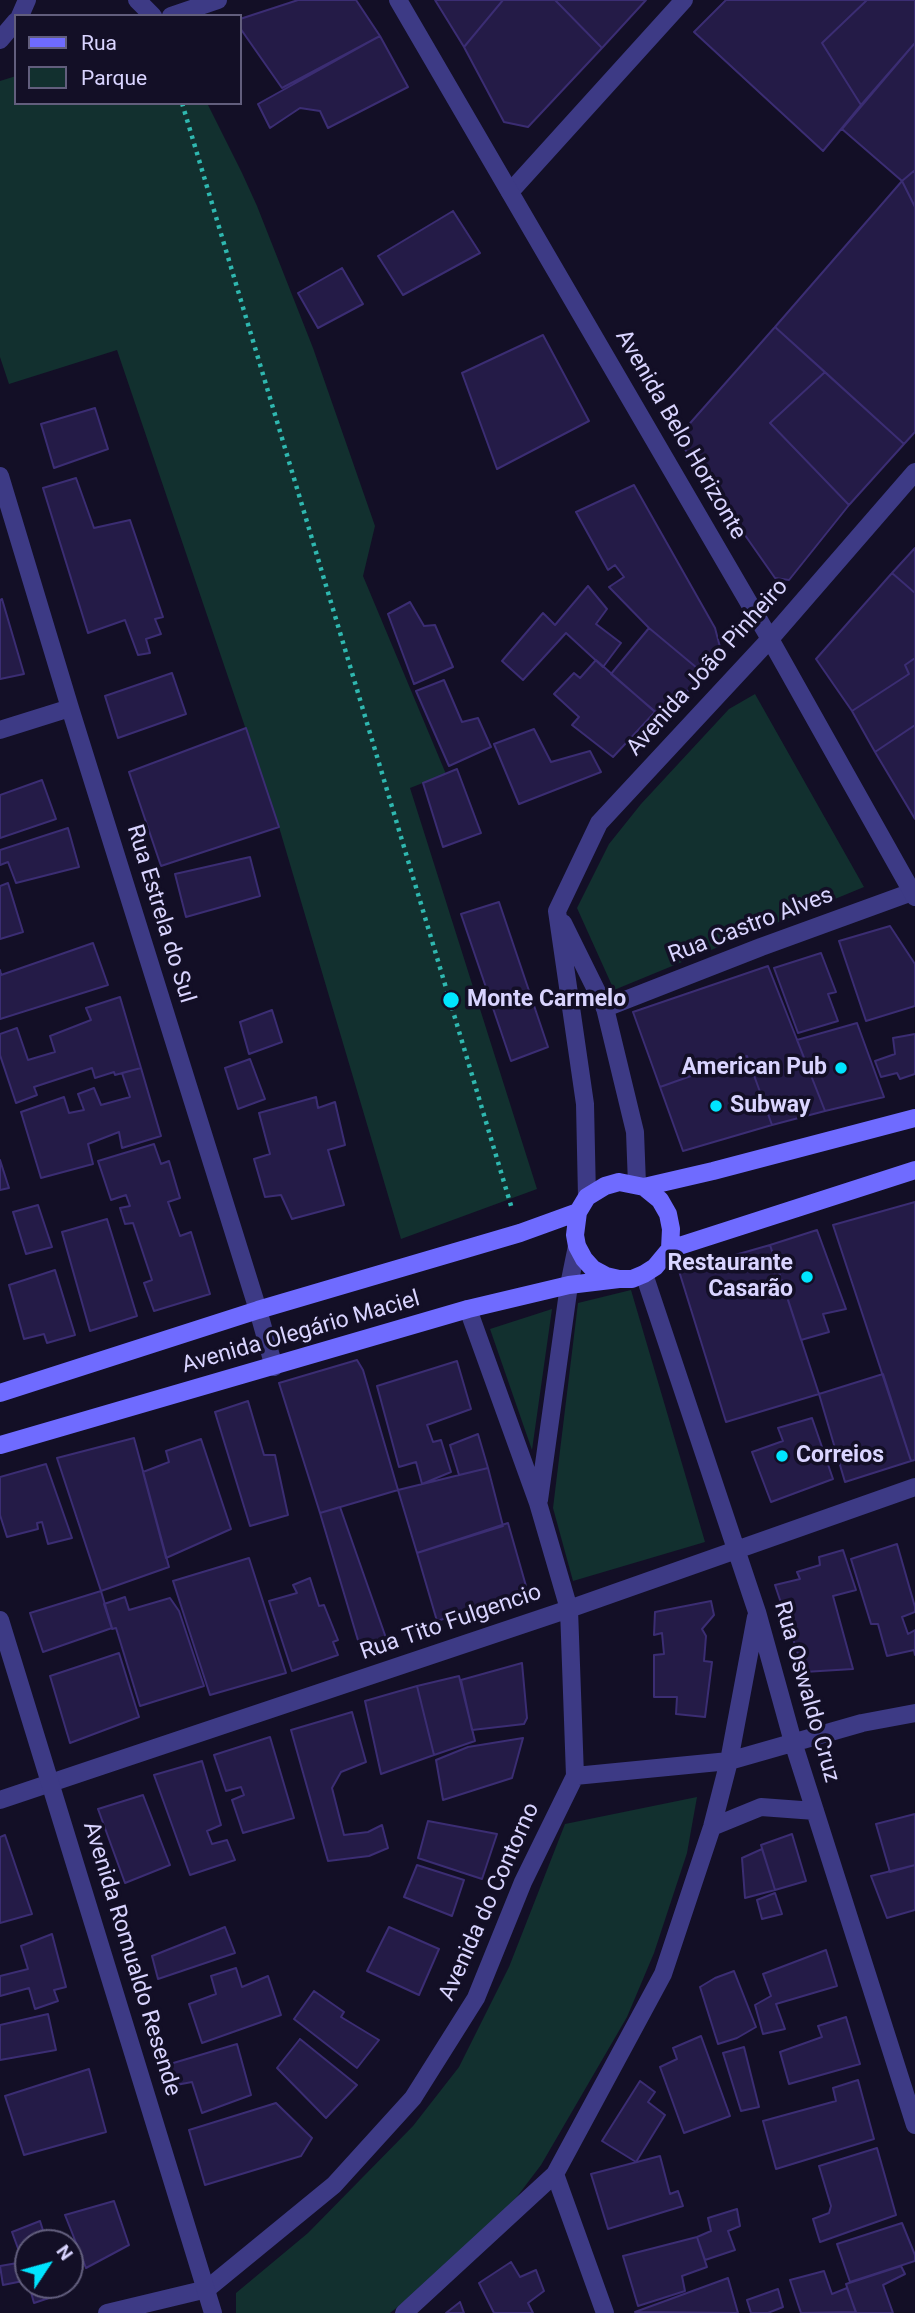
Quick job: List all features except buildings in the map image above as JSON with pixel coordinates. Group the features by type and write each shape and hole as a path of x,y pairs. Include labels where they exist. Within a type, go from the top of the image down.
{"main road":[{"path":"915,1118 713,1171 640,1185 620,1182 605,1186 583,1204 575,1223 577,1246 593,1269 606,1276 632,1279 655,1267 670,1249 915,1170"},
{"path":"640,1185 660,1200 668,1214 671,1229 670,1249"},
{"name":"Avenida Olegário Maciel","path":"0,1393 258,1310 520,1233 583,1204"},
{"name":"Avenida Olegário Maciel","path":"0,1445 468,1309 569,1285 619,1279"}],"street":[{"path":"137,0 151,14"},
{"path":"177,14 218,0"},
{"name":"Avenida Belo Horizonte","path":"398,0 771,639 914,893"},
{"path":"510,192 684,0"},
{"path":"0,40 14,23"},
{"name":"Avenida João Pinheiro","path":"557,911 599,823 771,639 915,472"},
{"name":"Rua Estrela do Sul","path":"0,476 274,1367"},
{"path":"0,730 70,708"},
{"name":"Rua Castro Alves","path":"605,1008 761,947 914,893"},
{"path":"557,911 605,1008 635,1132 640,1185"},
{"path":"557,911 585,1104 583,1204"},
{"name":"Avenida do Contorno","path":"538,1503 577,1246"},
{"name":"Rua Oswaldo Cruz","path":"644,1275 737,1549 793,1742 915,2125"},
{"name":"Avenida do Contorno","path":"107,2313 207,2289 334,2185 413,2098 476,1998 523,1882 575,1776 569,1609 538,1503 468,1309"},
{"name":"Rua Tito Fulgencio","path":"0,1800 569,1609 915,1487"},
{"path":"404,2313 555,2174 663,1974 712,1827 729,1761 757,1612"},
{"name":"Avenida Romualdo Resende","path":"0,1620 213,2313"},
{"path":"575,1776 729,1761 862,1723 915,1713"},
{"path":"712,1827 761,1807 815,1811"},
{"path":"555,2174 604,2313"}],"path":[{"path":"183,105 520,1233"}],"green space":[{"path":"14,77 14,105 208,105 242,173 313,348 375,526 363,576 446,774 410,788 537,1189 401,1239 279,827 117,350 9,384 0,357 0,81"},
{"path":"755,694 864,887 614,990 577,908 609,844 641,804 729,709"},
{"path":"631,1290 705,1542 573,1581 553,1508 578,1303"},
{"path":"552,1309 532,1450 490,1329"},
{"path":"697,1797 687,1853 654,1953 627,2017 541,2165 513,2202 432,2280 390,2313 236,2313 236,2293 308,2233 413,2126 459,2067 509,1967 565,1824"}],"place":[{"name":"Monte Carmelo","path":"451,1000"},
{"name":"American Pub","path":"841,1068"},
{"name":"Subway","path":"716,1106"},
{"name":"Restaurante Casarão","path":"807,1277"},
{"name":"Correios","path":"782,1456"}]}
